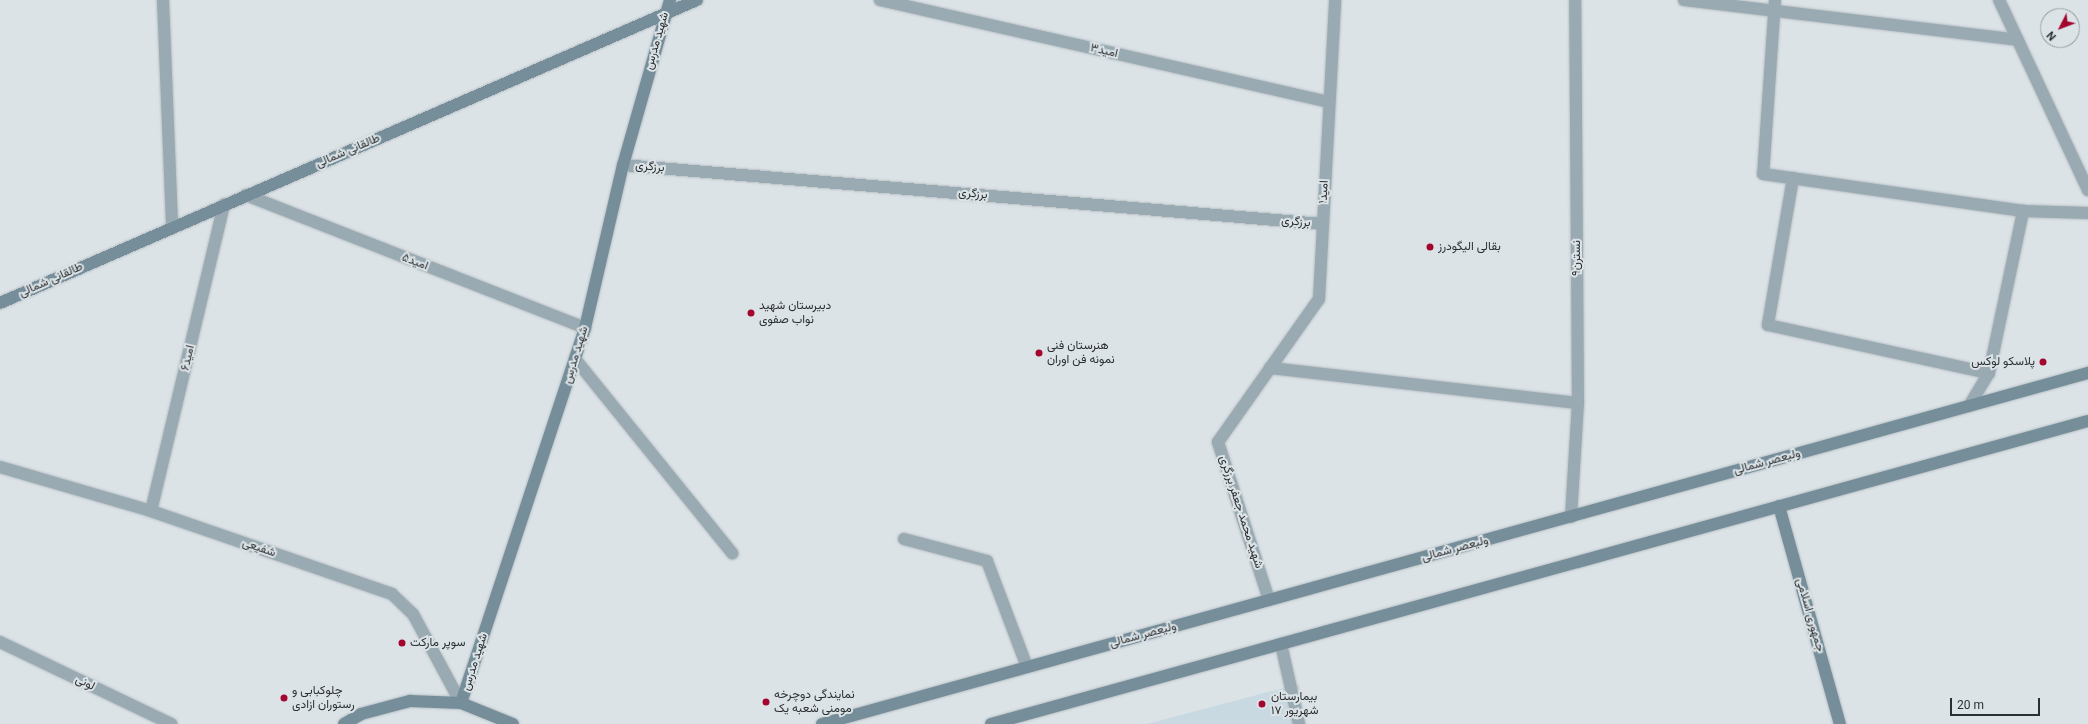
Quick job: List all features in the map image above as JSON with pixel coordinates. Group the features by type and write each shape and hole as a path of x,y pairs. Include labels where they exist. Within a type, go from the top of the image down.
{"main road":[{"name":"شهید مدرس","path":"461,703 585,328 623,164 663,16 670,0"},
{"name":"طالقانی شمالی","path":"0,303 172,227 663,16 696,0"},
{"name":"ولیعصر شمالی","path":"822,724 2088,373"},
{"path":"991,724 2088,421"},
{"name":"جمهوری اسلامی","path":"1779,506 1840,724"},
{"path":"344,724 361,714 410,701 461,703 513,724"}],"street":[{"path":"163,0 172,227"},
{"name":"امید۳","path":"880,0 1329,102"},
{"name":"امید۱","path":"1270,368 1319,299 1335,0"},
{"name":"نسترن۹","path":"1571,517 1578,403 1575,0"},
{"path":"1684,0 1775,6 2018,40"},
{"path":"1999,0 2088,190"},
{"path":"1775,6 1763,174 2023,211 2088,213"},
{"name":"برزگری","path":"623,164 1323,224"},
{"path":"1793,178 1768,325 1989,373"},
{"name":"امید۵","path":"246,195 585,328"},
{"name":"امید۶","path":"151,510 224,205"},
{"path":"1969,406 1989,373 2023,211"},
{"path":"575,359 732,553"},
{"path":"1270,368 1578,403"},
{"name":"شهید محمد جعفر برزگری","path":"1270,368 1218,442 1270,600"},
{"name":"شفیعی","path":"0,467 151,510 392,594 413,614 461,703"},
{"path":"904,539 987,561 1027,667"},
{"name":"لونی","path":"0,642 171,724"},
{"path":"1281,644 1300,724"}],"shaded area":[{"name":"بیمارستان ۱۷ شهریور","path":"1299,684 1305,724 1147,724"}],"place":[{"name":"بقالی الیگودرز","path":"1430,247"},
{"name":"دبیرستان شهید نواب صفوی","path":"751,313"},
{"name":"هنرستان فنی نمونه فن اوران","path":"1039,353"},
{"name":"پلاسکو لوکس","path":"2043,362"},
{"name":"سوپر مارکت","path":"402,643"},
{"name":"چلوکبابی و رستوران ازادی","path":"284,698"},
{"name":"نمایندگی دوچرخه مومنی شعبه یک","path":"766,702"},
{"name":"بیمارستان ۱۷ شهریور","path":"1262,704"}]}
